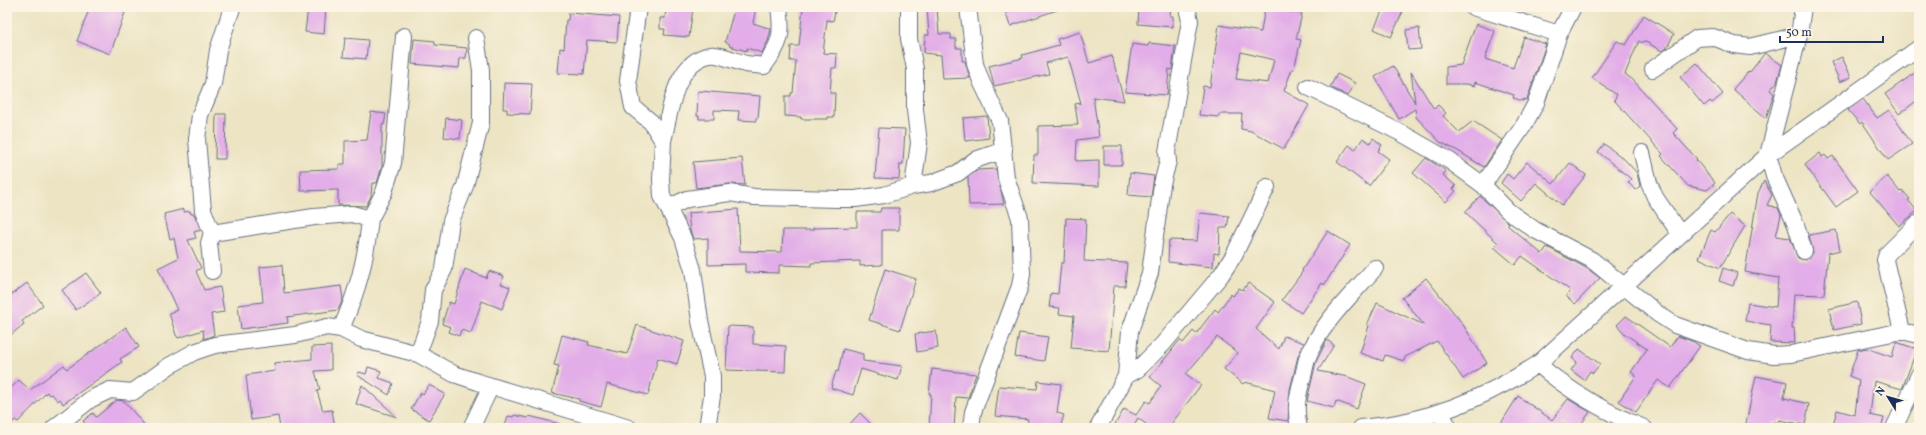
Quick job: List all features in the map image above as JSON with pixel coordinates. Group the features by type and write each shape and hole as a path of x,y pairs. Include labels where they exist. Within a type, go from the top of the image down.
{"street":[{"path":"638,7 628,81 633,107 651,122 663,141"},
{"path":"707,428 712,396 712,376 700,321 693,270 683,238 662,196 661,179 663,141 676,89 685,72 699,60 711,54 746,64 764,66 777,49 782,28 779,7"},
{"path":"909,7 909,39 915,69 916,110 919,143 913,186"},
{"path":"968,7 975,64 981,81 1000,121 1006,178 1020,218 1022,274 1020,286 973,412 970,428"},
{"path":"1098,428 1126,376 1130,331 1150,273 1162,184 1168,161 1167,152 1190,21 1187,7"},
{"path":"1473,7 1559,34"},
{"path":"1483,185 1524,125 1536,103 1559,34 1573,7"},
{"path":"1803,7 1799,35 1768,155 1777,186 1796,225 1804,251"},
{"path":"212,271 209,243 212,233 203,210 197,139 200,115 213,84 218,50 232,8"},
{"path":"1653,69 1697,38 1713,36 1734,45 1750,47 1799,35"},
{"path":"341,329 353,302 366,254 370,219 384,192 393,163 404,36"},
{"path":"418,354 430,321 434,290 444,269 452,221 464,186 481,123 481,70 476,38"},
{"path":"1361,428 1378,427 1441,413 1463,405 1514,379 1538,364 1625,287 1680,234 1768,155 1919,48"},
{"path":"1308,87 1436,153 1483,185 1508,211 1535,230 1592,260 1658,314 1675,325 1748,351 1774,355 1791,354 1902,331 1919,335"},
{"path":"668,208 687,200 730,193 754,197 856,199 938,181 958,173 975,160 1004,150"},
{"path":"1642,152 1649,183 1655,197 1680,234"},
{"path":"1126,376 1138,369 1163,344 1221,275 1234,255 1267,187"},
{"path":"212,233 314,216 352,214 370,219"},
{"path":"1902,331 1885,260 1887,254 1917,224"},
{"path":"1299,428 1296,414 1296,403 1307,359 1313,346 1331,319 1375,268"},
{"path":"54,428 91,399 110,390 133,392 169,366 194,352 215,345 295,334 327,327 341,329 361,339 418,354 454,374 629,428"},
{"path":"1538,364 1556,380 1599,408 1644,428"},
{"path":"1894,428 1919,375"},
{"path":"472,428 491,386"},
{"path":"1441,413 1449,428"}],"building":[{"path":"90,7 127,7 110,54 77,41"},
{"path":"308,7 326,7 324,34 305,32"},
{"path":"666,7 693,8 689,37 664,35 665,29 660,29 660,18 665,18"},
{"path":"735,7 756,7 753,23 771,29 768,41 762,53 747,48 747,51 729,46 730,44 725,42"},
{"path":"803,7 836,7 833,21 827,20 823,53 837,54 836,68 832,68 830,93 835,93 834,117 828,117 828,119 801,119 801,117 785,116 785,96 791,96 791,93 793,93 796,61 790,61 791,46 799,46"},
{"path":"937,7 939,34 951,34 951,39 956,39 956,48 962,48 962,61 965,61 970,78 943,79 941,55 924,53 925,35 929,35 927,8"},
{"path":"1004,7 1060,7 1060,9 1010,26"},
{"path":"1139,7 1171,7 1170,16 1173,16 1173,27 1138,24"},
{"path":"1265,7 1302,14 1296,39 1301,40 1294,69 1292,69 1284,91 1309,105 1284,149 1251,131 1241,129 1242,114 1219,114 1219,117 1199,115 1203,86 1210,87 1219,25 1261,32","holes":["1241,52 1274,60 1268,83 1236,79"]},
{"path":"1384,7 1405,7 1391,37 1374,29"},
{"path":"569,13 619,17 617,42 587,40 584,74 558,73 560,48 564,49 566,20 568,20"},
{"path":"1644,15 1674,34 1666,49 1662,51 1644,41 1642,43 1639,41 1625,74 1633,80 1677,129 1673,133 1697,159 1696,160 1715,183 1707,190 1688,186 1661,156 1663,154 1614,100 1617,95 1592,78 1617,41 1626,45"},
{"path":"1476,24 1495,31 1485,59 1513,68 1524,37 1546,44 1527,100 1524,99 1523,101 1513,98 1514,95 1475,82 1474,86 1467,84 1446,84 1446,67 1461,65"},
{"path":"1419,28 1421,49 1408,50 1406,30"},
{"path":"1080,32 1089,63 1112,56 1124,101 1093,97 1099,137 1077,140 1076,161 1099,160 1099,186 1033,183 1034,155 1038,155 1038,126 1078,125 1075,104 1081,103 1068,57 1046,63 1049,74 994,86 989,66 1023,58 1022,55 1059,45 1057,39"},
{"path":"345,38 368,40 366,59 343,57"},
{"path":"414,39 435,41 435,45 467,48 466,58 460,58 459,68 412,64"},
{"path":"1149,43 1175,46 1172,70 1169,69 1167,95 1125,92 1132,44 1148,46"},
{"path":"1765,53 1782,65 1777,82 1770,90 1774,94 1766,118 1733,89 1749,71 1750,72"},
{"path":"1842,57 1851,77 1840,82 1831,62"},
{"path":"1697,63 1723,94 1712,103 1710,101 1704,106 1680,77"},
{"path":"1393,66 1415,103 1411,72 1434,109 1438,105 1446,113 1443,116 1459,132 1473,121 1502,140 1484,167 1440,142 1416,117 1415,109 1399,119 1375,77"},
{"path":"1919,70 1919,99 1899,114 1885,94"},
{"path":"1337,74 1355,83 1348,96 1330,87"},
{"path":"504,83 532,84 530,114 507,113 507,109 503,109"},
{"path":"698,91 760,96 758,118 756,118 756,121 738,120 739,111 714,110 714,119 699,119 699,116 697,116"},
{"path":"1863,99 1877,118 1889,110 1912,144 1888,160 1862,122 1860,124 1848,110"},
{"path":"371,112 386,114 384,125 382,124 382,166 377,183 372,183 371,196 366,206 338,205 338,190 301,191 300,170 339,169 339,164 345,164 345,141 367,140"},
{"path":"216,114 226,114 225,159 215,159"},
{"path":"987,116 989,138 965,141 963,118"},
{"path":"446,118 462,120 460,139 444,137"},
{"path":"879,128 905,129 903,164 900,164 899,179 875,178"},
{"path":"1363,138 1370,143 1373,138 1382,145 1378,151 1389,159 1369,186 1337,162 1349,145 1355,150"},
{"path":"1604,144 1623,158 1637,173 1640,186 1635,190 1628,182 1631,179 1598,152"},
{"path":"1104,146 1122,146 1122,165 1104,165"},
{"path":"1820,153 1822,157 1825,155 1828,159 1833,156 1858,191 1836,207 1805,165"},
{"path":"742,158 745,185 729,184 696,188 693,162"},
{"path":"1426,158 1446,171 1443,175 1456,186 1453,189 1456,191 1446,202 1413,173"},
{"path":"1527,162 1553,184 1570,163 1586,175 1562,205 1536,183 1521,201 1501,183 1507,174 1513,179"},
{"path":"996,169 1004,204 969,205 968,177 978,170"},
{"path":"1130,173 1154,176 1151,197 1128,195"},
{"path":"1887,176 1900,192 1902,190 1910,199 1908,200 1917,211 1899,226 1870,192"},
{"path":"1764,181 1772,195 1767,205 1778,208 1781,215 1776,236 1790,238 1798,258 1806,260 1813,253 1809,235 1836,230 1840,250 1828,253 1824,295 1794,294 1792,328 1794,328 1795,343 1770,342 1771,325 1745,321 1748,303 1776,307 1778,278 1745,272 1758,193"},
{"path":"1480,196 1509,223 1507,225 1542,254 1547,247 1588,269 1600,278 1575,304 1566,296 1571,291 1522,256 1515,265 1494,247 1498,243 1465,212"},
{"path":"881,208 899,208 899,230 882,230 882,265 860,266 860,261 811,263 811,266 779,265 779,273 745,272 745,264 708,265 708,238 693,239 690,230 688,213 738,209 740,251 782,252 783,230 813,230 813,228 857,227 857,212 880,212"},
{"path":"184,209 184,212 190,211 191,214 194,214 201,230 194,232 196,238 188,240 201,268 196,271 204,290 220,287 224,312 211,314 214,335 204,339 203,330 178,338 176,335 169,313 177,310 158,268 178,258 174,238 170,239 164,214"},
{"path":"1200,213 1229,216 1227,228 1220,228 1219,254 1214,253 1213,267 1168,262 1169,240 1197,241"},
{"path":"1730,214 1745,226 1720,268 1699,258 1711,230 1715,232"},
{"path":"1066,218 1086,219 1084,261 1127,263 1125,286 1114,286 1109,351 1071,348 1074,316 1059,314 1060,308 1049,307 1051,293 1058,294 1061,263 1064,263"},
{"path":"1328,231 1350,245 1324,285 1322,283 1301,313 1282,300 1303,271 1302,270"},
{"path":"282,265 284,293 341,286 343,299 338,310 287,317 288,323 241,329 238,305 263,302 260,267"},
{"path":"1723,268 1737,273 1733,286 1719,281"},
{"path":"465,269 486,278 489,271 504,276 501,284 510,287 502,309 482,301 471,333 461,330 459,336 449,332 451,327 442,324 449,302 454,304"},
{"path":"885,269 916,279 900,330 869,320"},
{"path":"86,273 101,293 76,310 62,290"},
{"path":"1426,278 1462,323 1487,363 1463,379 1437,341 1405,357 1404,361 1385,355 1383,361 1360,353 1369,326 1367,325 1377,303 1424,325 1402,298"},
{"path":"27,283 43,305 22,321 24,324 7,338 7,306 11,303 7,298"},
{"path":"1248,283 1275,302 1256,329 1279,349 1284,336 1304,343 1298,356 1290,390 1288,421 1269,418 1275,390 1245,382 1243,384 1224,369 1238,353 1217,337 1186,374 1201,385 1168,428 1151,428 1138,418 1132,428 1113,428 1124,409 1136,415 1146,401 1150,403 1161,386 1150,377 1180,340 1183,343 1193,331 1196,334 1215,309 1218,312 1231,294 1233,296 1239,288 1243,290"},
{"path":"1857,302 1861,324 1834,330 1829,309"},
{"path":"1626,316 1670,347 1678,336 1700,346 1670,388 1658,380 1636,412 1619,401 1636,376 1631,372 1647,349 1625,334 1617,325"},
{"path":"637,325 684,341 677,364 658,358 648,395 607,384 601,407 579,401 579,399 552,393 559,366 554,365 562,335 589,342 588,345 627,354"},
{"path":"728,326 753,327 753,344 786,346 785,372 726,370"},
{"path":"126,327 139,347 120,359 122,362 63,404 60,399 58,401 52,394 49,395 47,392 18,422 15,420 7,428 7,392 19,380 30,390 64,365 67,369"},
{"path":"936,331 938,348 917,352 915,334"},
{"path":"1019,333 1048,337 1044,361 1015,357"},
{"path":"1327,340 1334,345 1318,371 1348,377 1366,384 1357,409 1336,401 1334,408 1307,401 1316,362"},
{"path":"1896,342 1917,349 1902,389 1874,381 1870,415 1884,418 1881,428 1832,428 1837,410 1855,415 1859,380 1849,376 1858,350 1866,348 1892,357"},
{"path":"331,346 331,370 315,371 320,390 317,391 323,411 332,410 335,428 280,428 278,416 251,420 246,375 275,371 274,363 312,359 312,347"},
{"path":"843,349 863,354 863,361 902,366 898,380 861,369 853,395 831,388 836,371 838,372"},
{"path":"1579,349 1600,364 1593,373 1590,371 1584,380 1571,370 1577,362 1572,358"},
{"path":"368,367 381,371 379,378 393,383 389,395 357,375 359,372 366,374"},
{"path":"932,369 976,374 968,398 956,397 954,428 929,428 931,394 929,394"},
{"path":"1756,376 1787,382 1784,398 1809,404 1805,425 1779,420 1779,423 1773,422 1772,428 1745,428"},
{"path":"1038,381 1061,384 1057,413 1064,415 1060,428 1027,428 1028,419 995,416 999,386 1037,389"},
{"path":"362,385 397,417 356,404"},
{"path":"429,385 445,394 429,420 411,409 421,392 423,394"},
{"path":"1518,396 1552,420 1568,399 1590,412 1578,428 1569,428 1563,423 1561,426 1565,428 1498,428"},
{"path":"117,400 124,401 147,428 83,428 86,425 83,421 93,413 96,417"},
{"path":"860,413 875,428 846,428"},
{"path":"514,415 528,418 529,416 560,424 559,428 510,428 505,426 508,416 513,417"}]}
